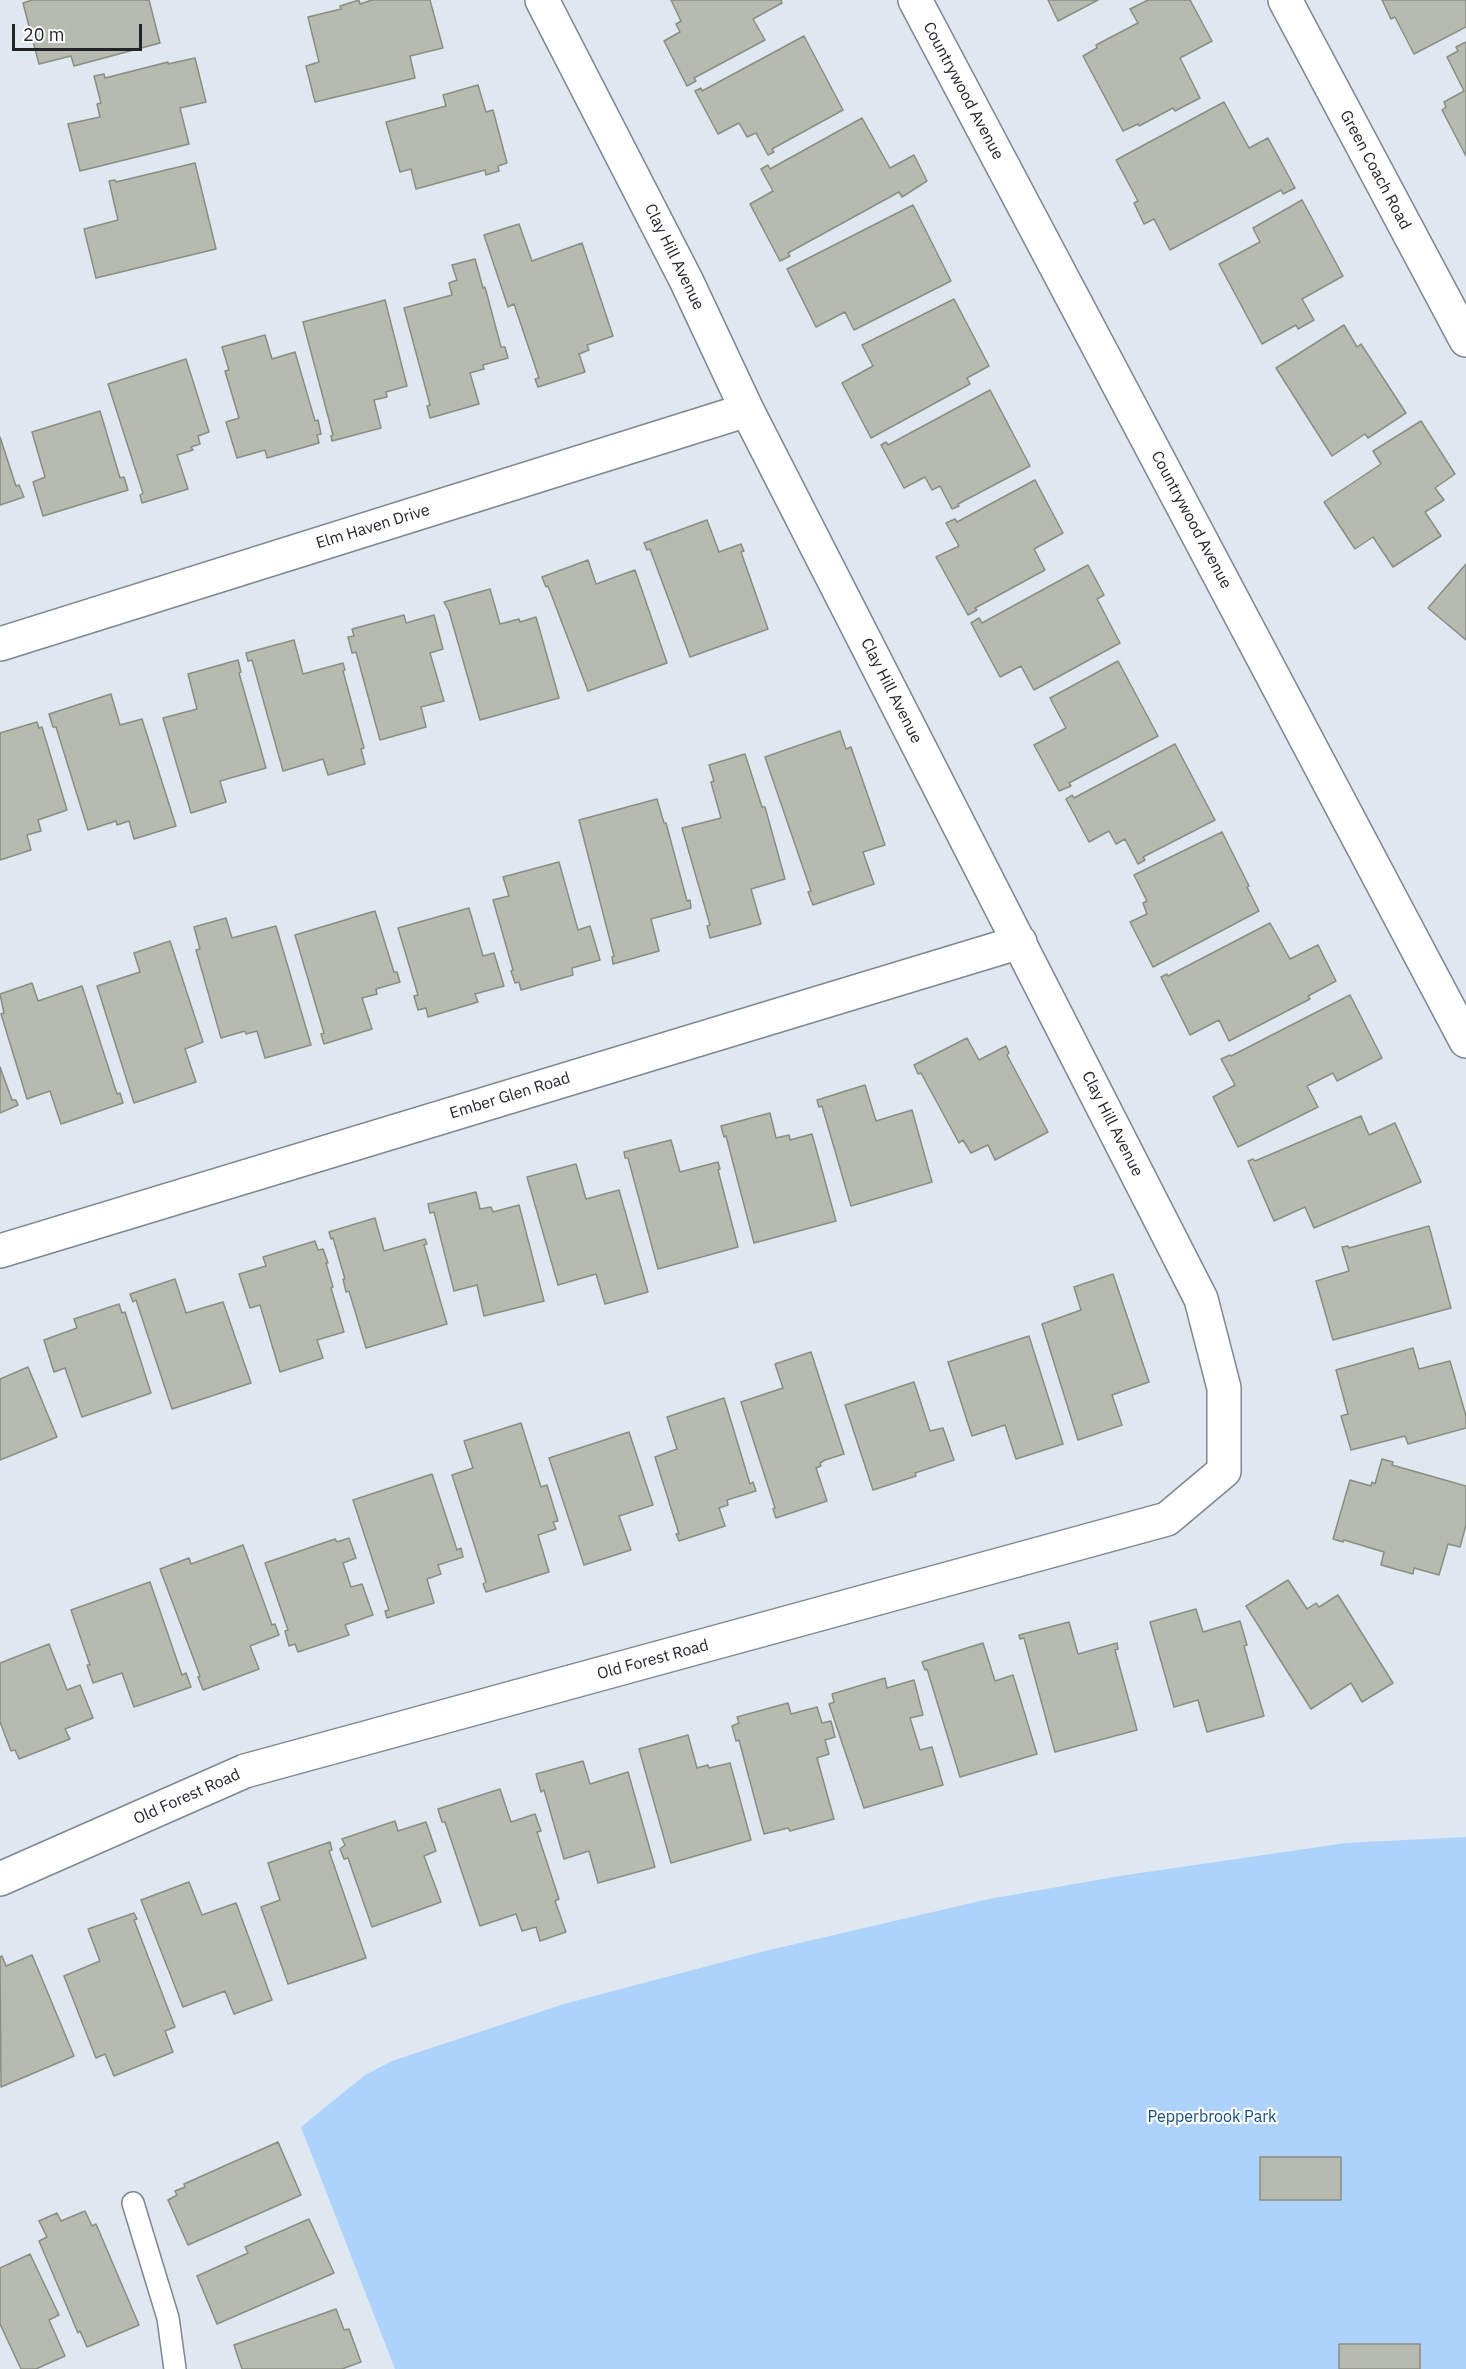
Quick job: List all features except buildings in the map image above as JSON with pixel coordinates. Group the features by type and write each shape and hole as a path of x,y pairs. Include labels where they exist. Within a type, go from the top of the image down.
{"street":[{"name":"Clay Hill Avenue","path":"542,0 686,280 747,411 1201,1299 1224,1388"},
{"name":"Countrywood Avenue","path":"915,0 1466,1041"},
{"name":"Green Coach Road","path":"1285,0 1466,340"},
{"name":"Elm Haven Drive","path":"0,644 747,411"},
{"name":"Ember Glen Road","path":"0,1251 1020,942"},
{"name":"Old Forest Road","path":"0,1879 245,1771 1167,1519 1224,1471 1224,1388"}],"lane":[{"path":"133,2203 168,2318 174,2369"}],"green space":[{"name":"Pepperbrook Park","path":"1466,1837 1466,2369 395,2369 301,2127 365,2075 392,2061 564,2004 761,1952 989,1899 1120,1876 1346,1843"}]}
